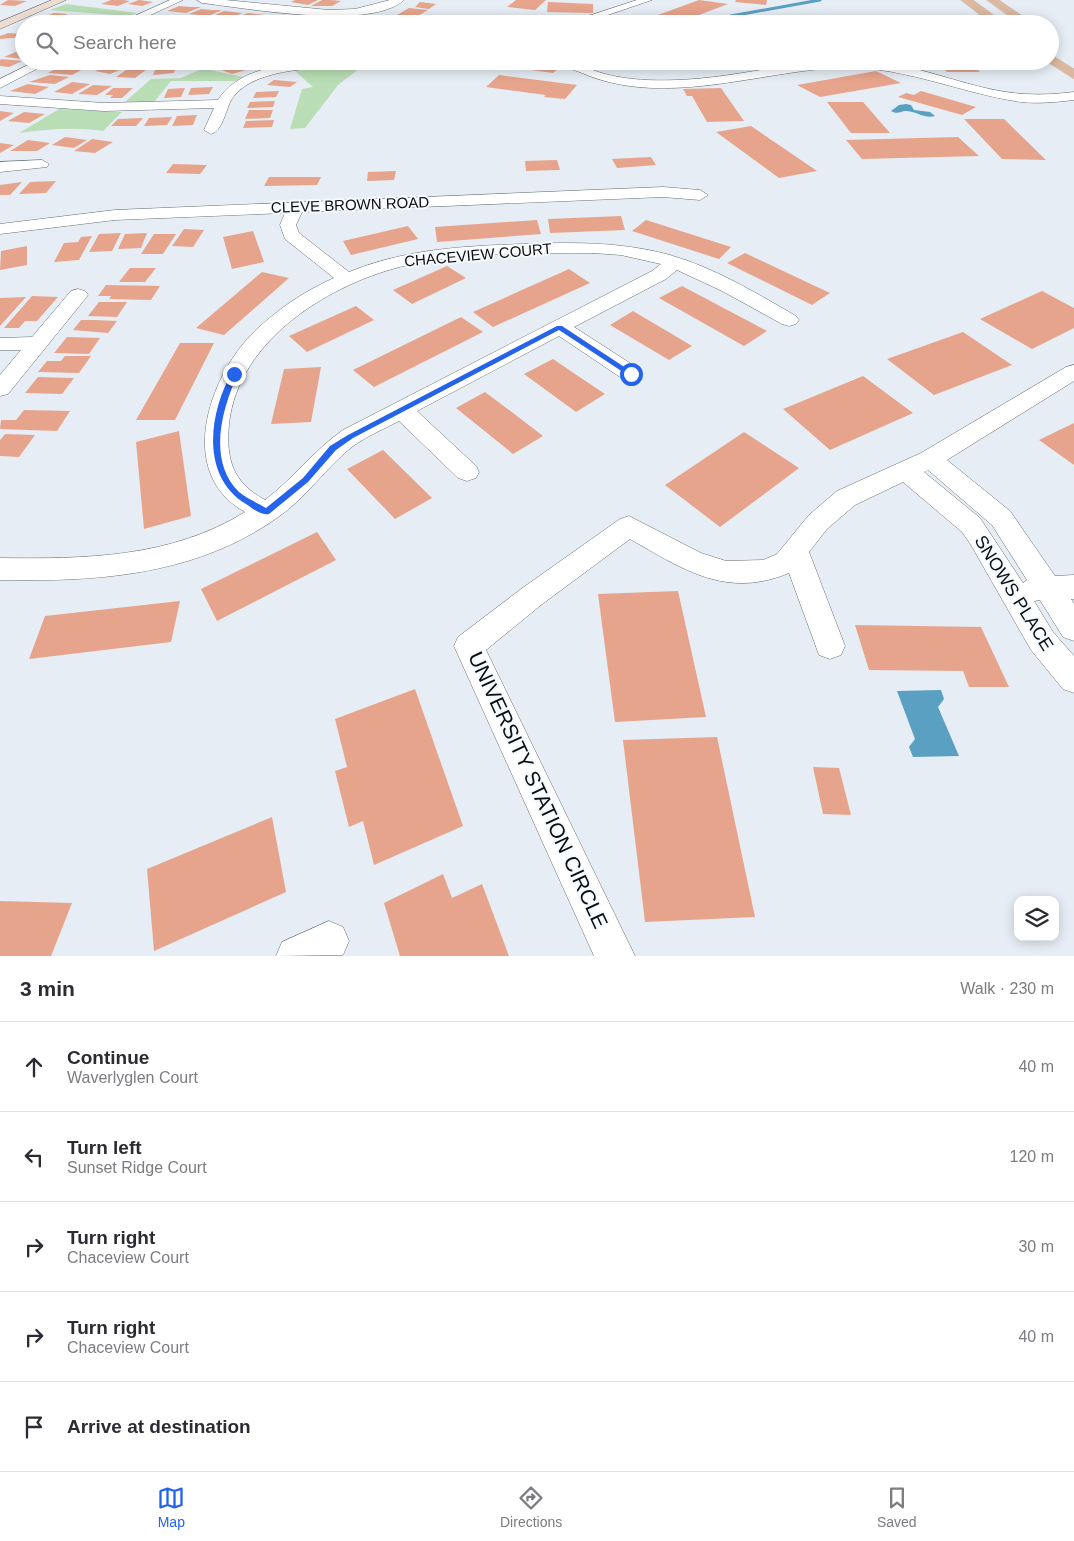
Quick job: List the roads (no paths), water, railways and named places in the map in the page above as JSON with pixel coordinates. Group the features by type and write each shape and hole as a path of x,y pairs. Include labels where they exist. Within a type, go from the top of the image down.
{"main road":[{"path":"26,15 61,0"},
{"path":"992,0 1014,15"},
{"path":"969,2 987,15"},
{"path":"969,2 993,15"},
{"path":"0,26 15,20"},
{"path":"1059,55 1074,64"},
{"path":"1059,64 1074,75"}],"street":[{"path":"143,15 178,0"},
{"path":"202,0 328,14 372,10 399,0"},
{"path":"598,15 647,0"},
{"path":"0,84 28,70"},
{"path":"212,130 223,104 232,90 240,84 272,72 283,70"},
{"path":"580,70 601,77 633,82 671,84 702,82 777,70"},
{"path":"912,70 965,86 1009,94 1040,98 1074,96"},
{"path":"0,71 22,73"},
{"path":"0,100 104,107 223,104"},
{"path":"0,167 42,164"},
{"name":"CLEVE BROWN ROAD","path":"0,228 115,215 663,192 700,195"},
{"path":"296,208 288,225 291,235 348,280"},
{"name":"CHACEVIEW COURT","path":"266,512 236,494 225,478 216,442 223,397 234,374 250,348 270,328 294,309 348,280 396,262 422,257 502,251 570,248 621,250 644,254 714,278 789,320"},
{"path":"0,569 85,570 151,560 206,545 231,535 266,512 306,480 333,448 351,436 403,411 560,328 659,275 673,264"},
{"path":"0,389 78,295"},
{"path":"560,328 631,374"},
{"path":"0,344 38,343"},
{"name":"UNIVERSITY STATION CIRCLE","path":"615,956 469,646 531,597 629,526 692,561 726,572 765,571 787,562 818,522 846,498 918,465 1074,372"},
{"path":"403,411 467,472"},
{"name":"SNOWS PLACE","path":"918,465 1001,518 1061,588 1074,628"},
{"name":"SNOWS PLACE","path":"918,465 981,538 1042,641 1074,679"},
{"path":"795,550 830,646"},
{"path":"1012,590 1061,588"}],"water":[{"path":"899,105 911,105 914,110 930,112 935,116 931,117 910,111 897,113 891,111"},
{"path":"941,690 944,699 938,707 959,756 913,757 909,747 915,739 897,691"}],"waterway":[{"path":"737,15 820,0"}]}
